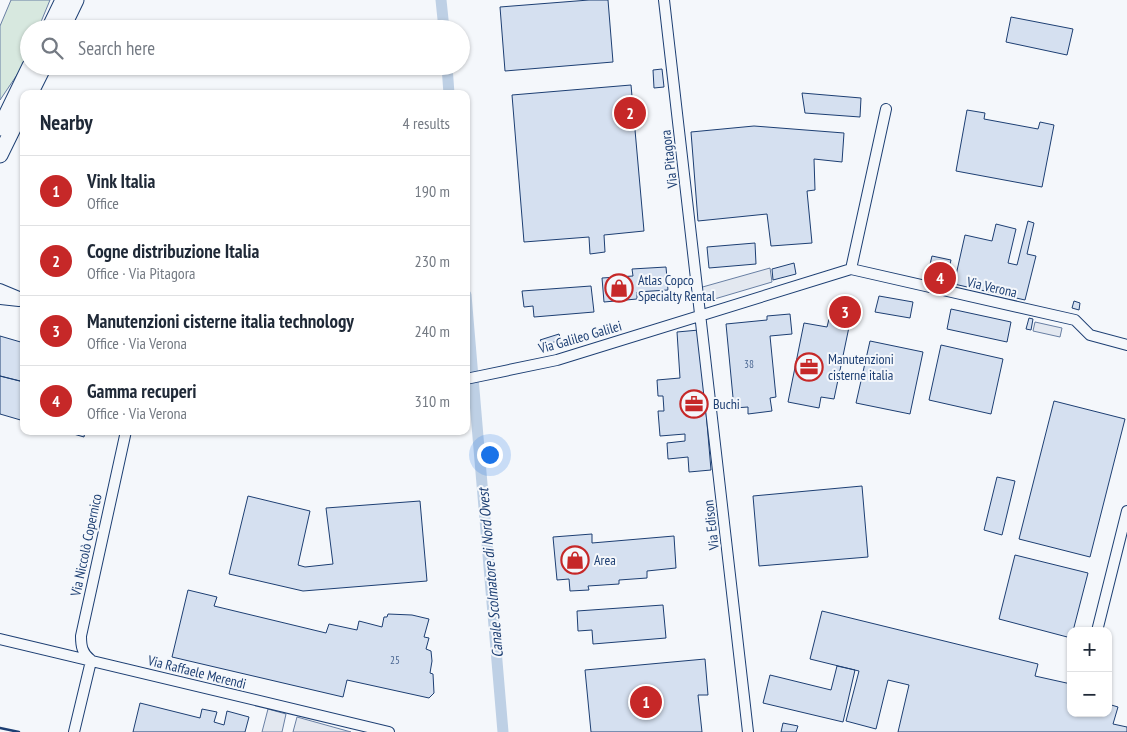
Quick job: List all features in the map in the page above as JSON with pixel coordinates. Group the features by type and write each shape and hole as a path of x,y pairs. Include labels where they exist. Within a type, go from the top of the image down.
{"main road":[{"path":"53,20 63,0"},
{"path":"66,20 76,0"},
{"path":"0,128 26,75"},
{"path":"32,90 40,75"},
{"path":"0,154 20,114"}],"street":[{"name":"Via Pitagora","path":"664,0 701,315"},
{"path":"851,269 886,109"},
{"name":"Via Verona","path":"701,315 851,269 1075,320 1090,335 1127,345"},
{"path":"0,289 20,298"},
{"path":"0,299 20,300"},
{"name":"Via Galileo Galilei","path":"470,378 557,360 701,315"},
{"name":"Via Edison","path":"701,315 748,732"},
{"name":"Via Niccolò Copernico","path":"91,661 83,653 81,636 125,435"},
{"path":"1098,627 1127,511"},
{"name":"Via Raffaele Merendi","path":"0,639 389,732"},
{"path":"74,732 91,661"}],"shaded area":[{"path":"11,0 50,0 42,20 20,20 20,70 0,100 0,26"},
{"path":"770,268 772,282 701,303 699,288"},
{"path":"1035,322 1062,328 1060,337 1033,331"},
{"path":"268,709 286,714 282,732 262,732"},
{"path":"297,717 351,732 293,732"}],"building":[{"path":"608,0 613,62 505,71 500,7"},
{"path":"1011,17 1073,29 1067,55 1006,42"},
{"path":"662,69 664,87 654,88 653,70"},
{"path":"631,85 644,231 604,235 605,252 590,254 589,237 524,242 512,95"},
{"path":"802,93 861,98 860,117 805,113"},
{"path":"967,110 985,113 984,119 1038,129 1040,122 1054,125 1042,187 956,171"},
{"path":"754,126 844,133 842,162 814,159 815,190 807,191 812,243 771,246 767,214 698,221 691,132"},
{"path":"1028,221 1034,223 1027,254 1036,256 1025,300 954,284 965,235 992,241 996,224 1016,229 1008,263 1017,265"},
{"path":"755,243 756,264 709,268 707,247"},
{"path":"932,256 951,260 946,281 927,277"},
{"path":"794,263 796,274 773,280 772,269"},
{"path":"666,267 668,290 637,292 637,299 604,302 602,278 633,276 632,269"},
{"path":"591,286 594,312 534,317 533,306 524,307 522,291"},
{"path":"879,296 913,302 910,318 875,312"},
{"path":"841,300 854,303 834,399 821,397 819,408 788,402 804,323 827,327 829,319 837,321"},
{"path":"1074,301 1080,303 1079,310 1072,308"},
{"path":"951,309 1011,322 1007,342 947,329"},
{"path":"790,314 792,334 770,336 776,397 770,398 772,411 748,414 748,407 734,408 726,324 767,320 767,316"},
{"path":"1029,318 1033,319 1031,330 1026,329"},
{"path":"699,330 711,470 689,472 688,457 668,459 667,443 685,441 685,434 660,436 658,411 664,411 663,396 658,396 657,380 680,378 677,332"},
{"path":"559,334 561,340 544,345 540,340"},
{"path":"0,336 20,342 20,381 0,376"},
{"path":"870,341 923,352 910,414 856,403"},
{"path":"941,345 1003,359 991,414 929,400"},
{"path":"0,376 20,381 20,420 0,414"},
{"path":"1054,401 1125,419 1090,557 1019,539"},
{"path":"997,477 1015,481 1002,535 984,530"},
{"path":"862,486 868,557 759,566 753,496"},
{"path":"248,496 310,511 298,565 305,567 333,564 326,508 420,501 427,581 303,591 229,574"},
{"path":"592,534 592,543 674,536 676,568 647,571 647,578 619,580 619,584 588,586 589,590 570,591 569,579 557,580 553,537"},
{"path":"1015,555 1088,573 1074,627 1067,627 1067,637 999,619"},
{"path":"188,590 217,597 214,606 326,633 329,624 357,630 359,621 382,627 384,617 387,617 388,614 412,615 429,619 424,637 429,638 426,649 431,651 430,673 433,674 434,693 429,698 347,680 343,697 172,657"},
{"path":"663,605 666,638 593,644 592,630 578,631 577,611"},
{"path":"822,611 1038,664 1035,676 1067,683 1067,717 1112,717 1112,705 1118,707 1113,724 1127,727 1127,732 898,732 909,685 888,680 876,729 846,721 859,671 810,659"},
{"path":"705,659 708,695 698,695 702,732 591,732 585,670"},
{"path":"837,666 855,670 843,722 763,703 770,675 831,690"},
{"path":"140,703 200,718 202,709 217,712 214,722 224,725 227,711 249,717 245,732 133,732"},
{"path":"783,723 798,726 796,732 781,732"}],"waterway":[{"name":"Canale Scolmatore di Nord Ovest","path":"441,0 443,20"},
{"name":"Canale Scolmatore di Nord Ovest","path":"448,75 449,90"},
{"name":"Canale Scolmatore di Nord Ovest","path":"470,342 503,732"}],"wall":[{"path":"0,728 19,732"}],"place":[{"name":"Cogne distribuzione Italia","path":"630,113"},
{"name":"Gamma recuperi","path":"940,278"},
{"name":"Atlas Copco Specialty Rental","path":"619,288"},
{"name":"Manutenzioni cisterne italia technology","path":"845,312"},
{"name":"Manutenzioni cisterne italia","path":"809,367"},
{"name":"Buchi","path":"694,404"},
{"name":"Area","path":"575,560"},
{"name":"Vink Italia","path":"646,702"}]}
